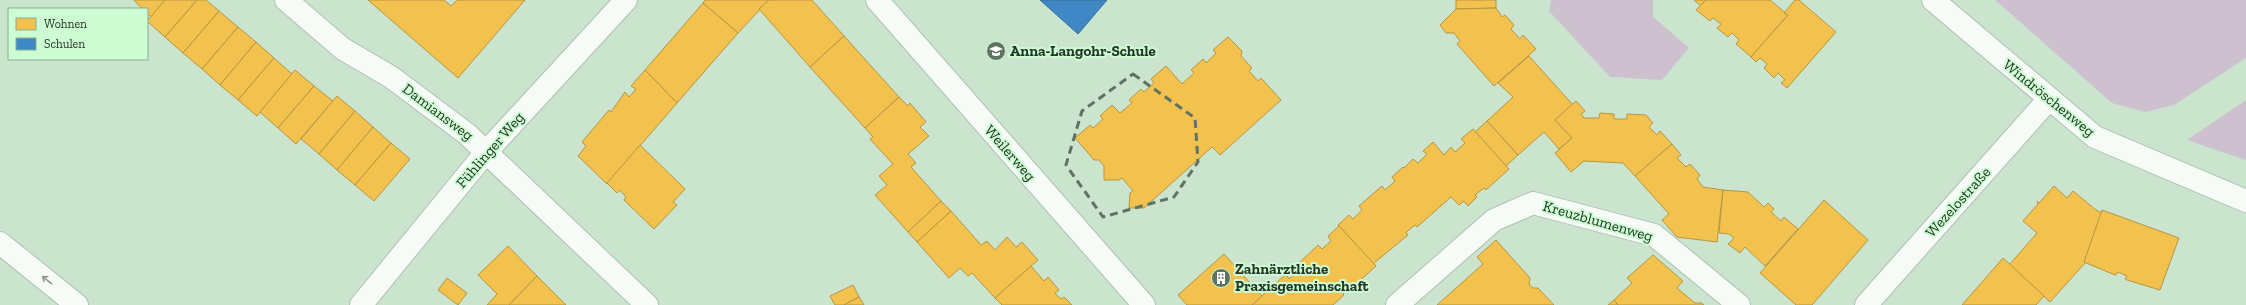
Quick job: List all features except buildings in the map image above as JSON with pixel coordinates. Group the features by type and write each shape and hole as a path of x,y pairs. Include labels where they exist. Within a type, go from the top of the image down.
{"street":[{"name":"Damiansweg","path":"286,0 343,49 391,77 467,134 487,151 647,305"},
{"name":"Fühlinger Weg","path":"361,305 487,151 626,0"},
{"name":"Weilerweg","path":"878,0 1144,305"},
{"name":"Windröschenweg","path":"1933,0 2095,137 2246,201"},
{"name":"Wezelostraße","path":"1866,305 2049,99"},
{"name":"Kreuzblumenweg","path":"1397,305 1494,220 1533,202 1654,235 1739,305"},
{"path":"0,243 77,305"}],"highlighted area":[{"path":"1133,74 1195,118 1198,162 1174,197 1103,217 1066,165 1082,111"}],"shaded area":[{"path":"1551,0 1653,0 1653,17 1689,48 1662,80 1610,77 1549,11"},
{"path":"1995,0 2246,0 2246,58 2174,105 2145,112 2112,103"},
{"path":"2246,100 2246,160 2187,140"}],"place":[{"name":"Anna-Langohr-Schule","path":"996,51"},
{"name":"Zahnärztliche Praxisgemeinschaft","path":"1221,278"}]}
